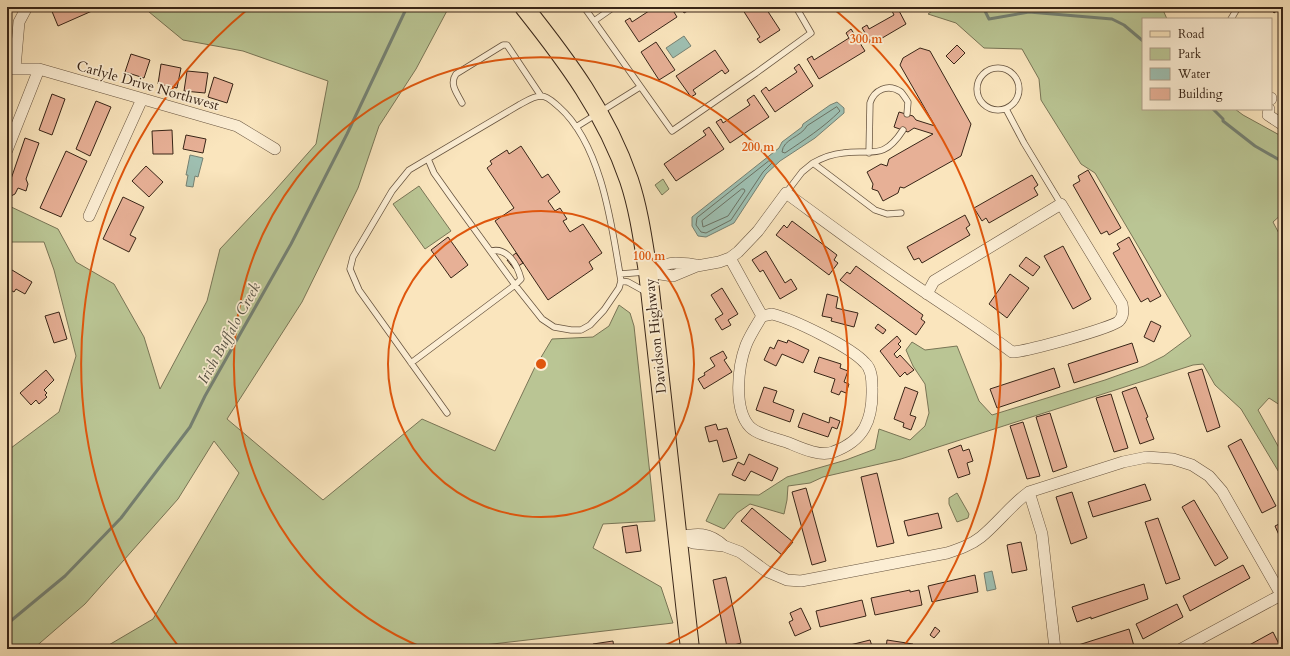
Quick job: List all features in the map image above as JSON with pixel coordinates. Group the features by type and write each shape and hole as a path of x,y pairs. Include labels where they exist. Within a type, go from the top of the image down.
{"main road":[{"name":"Davidson Highway","path":"524,7 568,62 599,113 613,140 629,180 640,221 651,296 690,649"}],"street":[{"path":"11,69 19,22 27,7"},
{"name":"Carlyle Drive Northwest","path":"11,69 40,69 237,126 275,149"},
{"path":"7,150 40,69"},
{"path":"89,216 142,99"},
{"path":"1269,110 1268,116 1283,125"},
{"path":"648,272 673,276 697,266 730,258 738,252 758,231 786,193 927,294 1012,352 1038,348 1073,336 1108,328 1119,322 1124,313 1122,304 1061,204 934,281 927,294"},
{"path":"730,258 762,316"},
{"path":"772,314 785,317 858,356 867,364 872,379 871,415 864,429 851,443 831,453 810,451 751,428 743,418 738,398 742,363 750,336 762,316 772,314"},
{"path":"678,537 703,533 710,535 724,546 740,552 766,571 787,580 812,580 947,553 965,547 980,538 1016,501 1030,492 1116,464 1147,457 1173,459 1192,465 1209,476 1222,491 1282,596 1181,649"},
{"path":"1030,492 1042,534 1055,649"}],"lane":[{"path":"584,7 672,131 756,74 811,33 796,7"},
{"path":"594,21 614,7"},
{"path":"1232,18 1238,7"},
{"path":"428,159 434,173 542,319 554,327 570,330 581,330 590,325 604,310 619,288 621,281 607,206 595,167 576,127 570,117 550,99 541,96 507,45 503,45 495,49 459,71 454,78 454,88 462,103"},
{"path":"991,69 1002,69 1012,73 1018,83 1019,94 1014,103 1006,109 994,110 984,105 978,96 977,85 982,75 991,69"},
{"path":"576,127 640,87"},
{"path":"869,153 870,103 872,95 882,88 891,88 900,92 908,102 907,114"},
{"path":"447,413 359,290 350,269 353,257 392,191 409,170 525,102 541,96"},
{"path":"1006,109 1024,143 1061,204"},
{"path":"786,193 802,172 813,163 823,158 843,152 869,153 886,149 896,141 903,130"},
{"path":"813,163 875,210 887,214 901,213"},
{"path":"411,363 516,285 521,279 519,271 506,252 499,249 491,251"},
{"path":"620,274 648,272"},
{"path":"621,281 628,282 651,296"}],"green space":[{"path":"143,7 449,7 416,69 379,126 358,188 302,302 227,419 323,500 422,419 495,451 534,369 552,339 593,337 609,326 619,305 630,313 634,326 655,521 603,524 593,548 661,587 673,623 450,649 102,649 153,619 239,473 214,441 178,499 85,604 33,649 7,649 7,451 59,412 76,356 54,270 44,242 7,242 7,205 58,229 76,262 114,284 144,337 160,389 207,301 220,249 316,144 328,81 243,51 183,40"},
{"path":"938,7 1147,7 1163,10 1167,18 1142,18 1142,110 1236,110 1283,137 1283,213 1273,222 1283,241 1283,407 1269,398 1258,410 1283,455 1283,479 1241,409 1215,385 1203,364 1193,365 901,459 823,477 810,483 788,486 784,514 750,504 737,513 724,529 706,521 719,494 759,495 787,477 846,460 875,449 879,429 910,440 925,426 929,413 925,384 913,366 906,350 912,342 925,350 957,346 979,401 992,415 1105,380 1144,366 1164,356 1191,336 1095,173 1081,164 1041,100 1039,79 1022,49 984,48 956,23 928,14"},
{"path":"663,179 669,189 662,195 655,185"},
{"path":"419,186 451,231 425,249 393,204"},
{"path":"957,493 969,514 968,518 957,522 949,504 949,498"}],"water":[{"path":"684,36 691,46 673,58 666,48"},
{"path":"837,102 844,108 844,113 815,138 780,161 766,174 734,223 706,237 698,236 692,226 692,217 779,148 782,142 802,127 803,124 830,105"},
{"path":"190,155 203,158 198,177 195,176 193,187 186,186 188,175 186,175"},
{"path":"992,571 996,589 987,591 984,573"}],"building":[{"path":"55,7 101,7 58,26 51,9"},
{"path":"655,7 671,7 677,17 639,42 625,21 630,18 632,22"},
{"path":"681,7 695,7 684,13"},
{"path":"741,7 765,7 780,30 760,43 757,39 760,37"},
{"path":"897,7 906,24 872,44 862,28 867,25 869,29 894,15 891,9"},
{"path":"1270,7 1282,7 1274,13"},
{"path":"1283,16 1283,24 1279,19"},
{"path":"851,29 865,51 819,79 807,59 812,56 814,60 849,38 846,33"},
{"path":"656,42 675,70 659,80 641,52"},
{"path":"957,45 965,53 954,64 946,56"},
{"path":"920,48 930,51 971,124 961,156 904,188 900,187 898,193 883,201 878,191 872,189 873,184 867,172 881,164 887,166 889,159 933,134 914,128 908,132 894,127 899,112 913,116 916,120 935,126 900,65 903,58"},
{"path":"715,50 729,71 725,74 722,70 693,90 696,94 691,97 676,76"},
{"path":"131,54 150,60 144,78 125,72"},
{"path":"161,64 181,68 177,88 158,84"},
{"path":"799,64 813,86 775,112 761,91 766,87 769,91 797,72 794,68"},
{"path":"187,71 208,73 205,93 184,91"},
{"path":"214,77 233,84 227,103 208,97"},
{"path":"52,94 65,99 52,135 39,130"},
{"path":"754,95 769,117 730,143 716,122 721,119 723,123 750,105 747,100"},
{"path":"96,101 111,107 90,156 76,149"},
{"path":"1283,102 1283,110 1279,108"},
{"path":"709,127 724,149 676,181 664,164 706,135 703,131"},
{"path":"172,130 173,154 153,154 152,131"},
{"path":"186,135 206,139 203,153 183,149"},
{"path":"25,138 39,143 26,179 28,184 26,191 18,188 15,194 7,198 7,181 11,179"},
{"path":"521,146 542,178 548,174 560,192 548,201 555,211 560,208 567,219 563,221 570,232 583,224 602,253 589,262 593,269 548,300 495,221 514,208 487,168 492,164 490,161 507,150 509,154"},
{"path":"66,151 87,161 61,217 40,208"},
{"path":"146,166 163,182 149,197 132,181"},
{"path":"1088,170 1121,228 1109,235 1107,231 1101,234 1073,185 1080,181 1078,176"},
{"path":"1032,175 1038,185 1034,188 1038,195 989,223 986,218 982,221 974,208"},
{"path":"123,197 144,207 130,235 136,238 129,252 103,239"},
{"path":"965,215 970,225 966,228 970,235 922,263 919,258 914,260 907,247"},
{"path":"792,221 837,255 834,260 838,263 829,275 776,235 784,225 787,228"},
{"path":"448,237 468,265 451,278 431,250"},
{"path":"1129,237 1161,296 1150,302 1148,298 1141,302 1113,253 1120,249 1117,244"},
{"path":"1063,246 1091,299 1073,309 1044,256"},
{"path":"766,251 785,283 791,279 797,289 780,299 763,270 760,272 752,260"},
{"path":"516,253 523,263 514,269 507,260"},
{"path":"1026,257 1040,267 1033,276 1019,266"},
{"path":"856,266 923,315 921,319 925,322 916,335 840,280 847,272 850,274"},
{"path":"7,267 32,282 25,294 16,289 14,292 7,288"},
{"path":"1010,274 1029,288 1007,318 989,304"},
{"path":"722,288 738,314 728,320 731,325 722,330 715,319 723,314 711,295"},
{"path":"827,294 838,297 836,308 858,313 854,327 831,321 832,318 822,316"},
{"path":"59,312 67,339 54,343 45,316"},
{"path":"1151,321 1161,326 1154,342 1144,337"},
{"path":"878,324 886,330 883,334 875,328"},
{"path":"897,336 901,341 898,344 901,347 894,354 897,358 900,355 914,370 907,375 905,372 900,377 880,351"},
{"path":"778,340 787,343 788,340 809,350 803,363 782,354 776,366 764,360 770,347 774,349"},
{"path":"1132,343 1138,362 1074,383 1068,364"},
{"path":"723,351 727,358 724,360 732,372 704,389 698,379 715,366 710,358"},
{"path":"819,357 841,364 840,368 848,371 844,382 849,384 846,393 841,391 839,395 831,392 835,379 814,372"},
{"path":"1054,368 1060,387 997,408 990,389"},
{"path":"1202,369 1220,427 1207,432 1188,373"},
{"path":"46,370 54,380 44,390 47,393 45,395 47,397 39,404 36,400 31,405 20,393"},
{"path":"764,387 777,391 773,402 794,410 790,422 756,410"},
{"path":"905,387 918,392 910,415 916,417 911,430 903,427 904,423 894,419"},
{"path":"1136,387 1148,417 1146,418 1154,439 1140,444 1122,392"},
{"path":"1111,394 1128,448 1114,452 1096,398"},
{"path":"803,413 829,423 830,417 840,421 837,429 832,427 828,437 798,427"},
{"path":"1050,413 1067,467 1053,472 1036,417"},
{"path":"1023,422 1040,476 1027,479 1010,426"},
{"path":"716,424 718,430 727,428 737,458 723,462 717,440 709,442 705,427"},
{"path":"1241,439 1276,506 1262,513 1228,446"},
{"path":"961,445 963,451 969,449 973,461 967,463 970,474 958,478 948,450"},
{"path":"749,454 778,468 772,481 751,471 745,481 732,475 738,462 744,465"},
{"path":"877,473 894,543 877,547 861,477"},
{"path":"1145,484 1151,500 1093,517 1088,502"},
{"path":"806,488 826,561 812,565 792,492"},
{"path":"1072,492 1087,538 1071,544 1056,497"},
{"path":"1194,500 1228,558 1215,566 1182,507"},
{"path":"752,508 793,542 782,555 741,521"},
{"path":"938,513 942,528 908,536 904,521"},
{"path":"1158,518 1180,579 1166,584 1145,522"},
{"path":"1283,522 1283,544 1275,526"},
{"path":"637,525 641,551 626,553 622,527"},
{"path":"1021,542 1027,570 1012,573 1007,545"},
{"path":"1243,565 1250,578 1190,611 1183,596"},
{"path":"975,575 978,592 932,602 928,586"},
{"path":"726,577 741,643 727,647 713,580"},
{"path":"1144,584 1148,599 1091,619 1091,617 1077,622 1072,607"},
{"path":"910,590 910,592 919,590 922,605 875,615 871,598"},
{"path":"862,600 866,616 820,627 816,611"},
{"path":"1177,604 1183,617 1143,639 1136,624"},
{"path":"801,608 811,629 795,636 789,622 793,620 790,613"},
{"path":"935,627 940,631 934,638 930,635"},
{"path":"1129,629 1134,646 1123,649 1072,649 1072,647"},
{"path":"1273,632 1280,646 1274,649 1242,649"},
{"path":"870,640 873,649 847,649 846,646"},
{"path":"887,640 913,644 912,649 886,649"},
{"path":"613,641 614,649 593,649 593,644"}],"waterway":[{"name":"Irish Buffalo Creek","path":"7,624 65,576 121,518 190,427 205,396 291,244 347,134 407,7"},
{"path":"983,7 989,19 1029,12 1112,19 1124,25 1142,40"},
{"path":"1214,110 1223,119 1223,121 1255,146 1283,162"}]}
